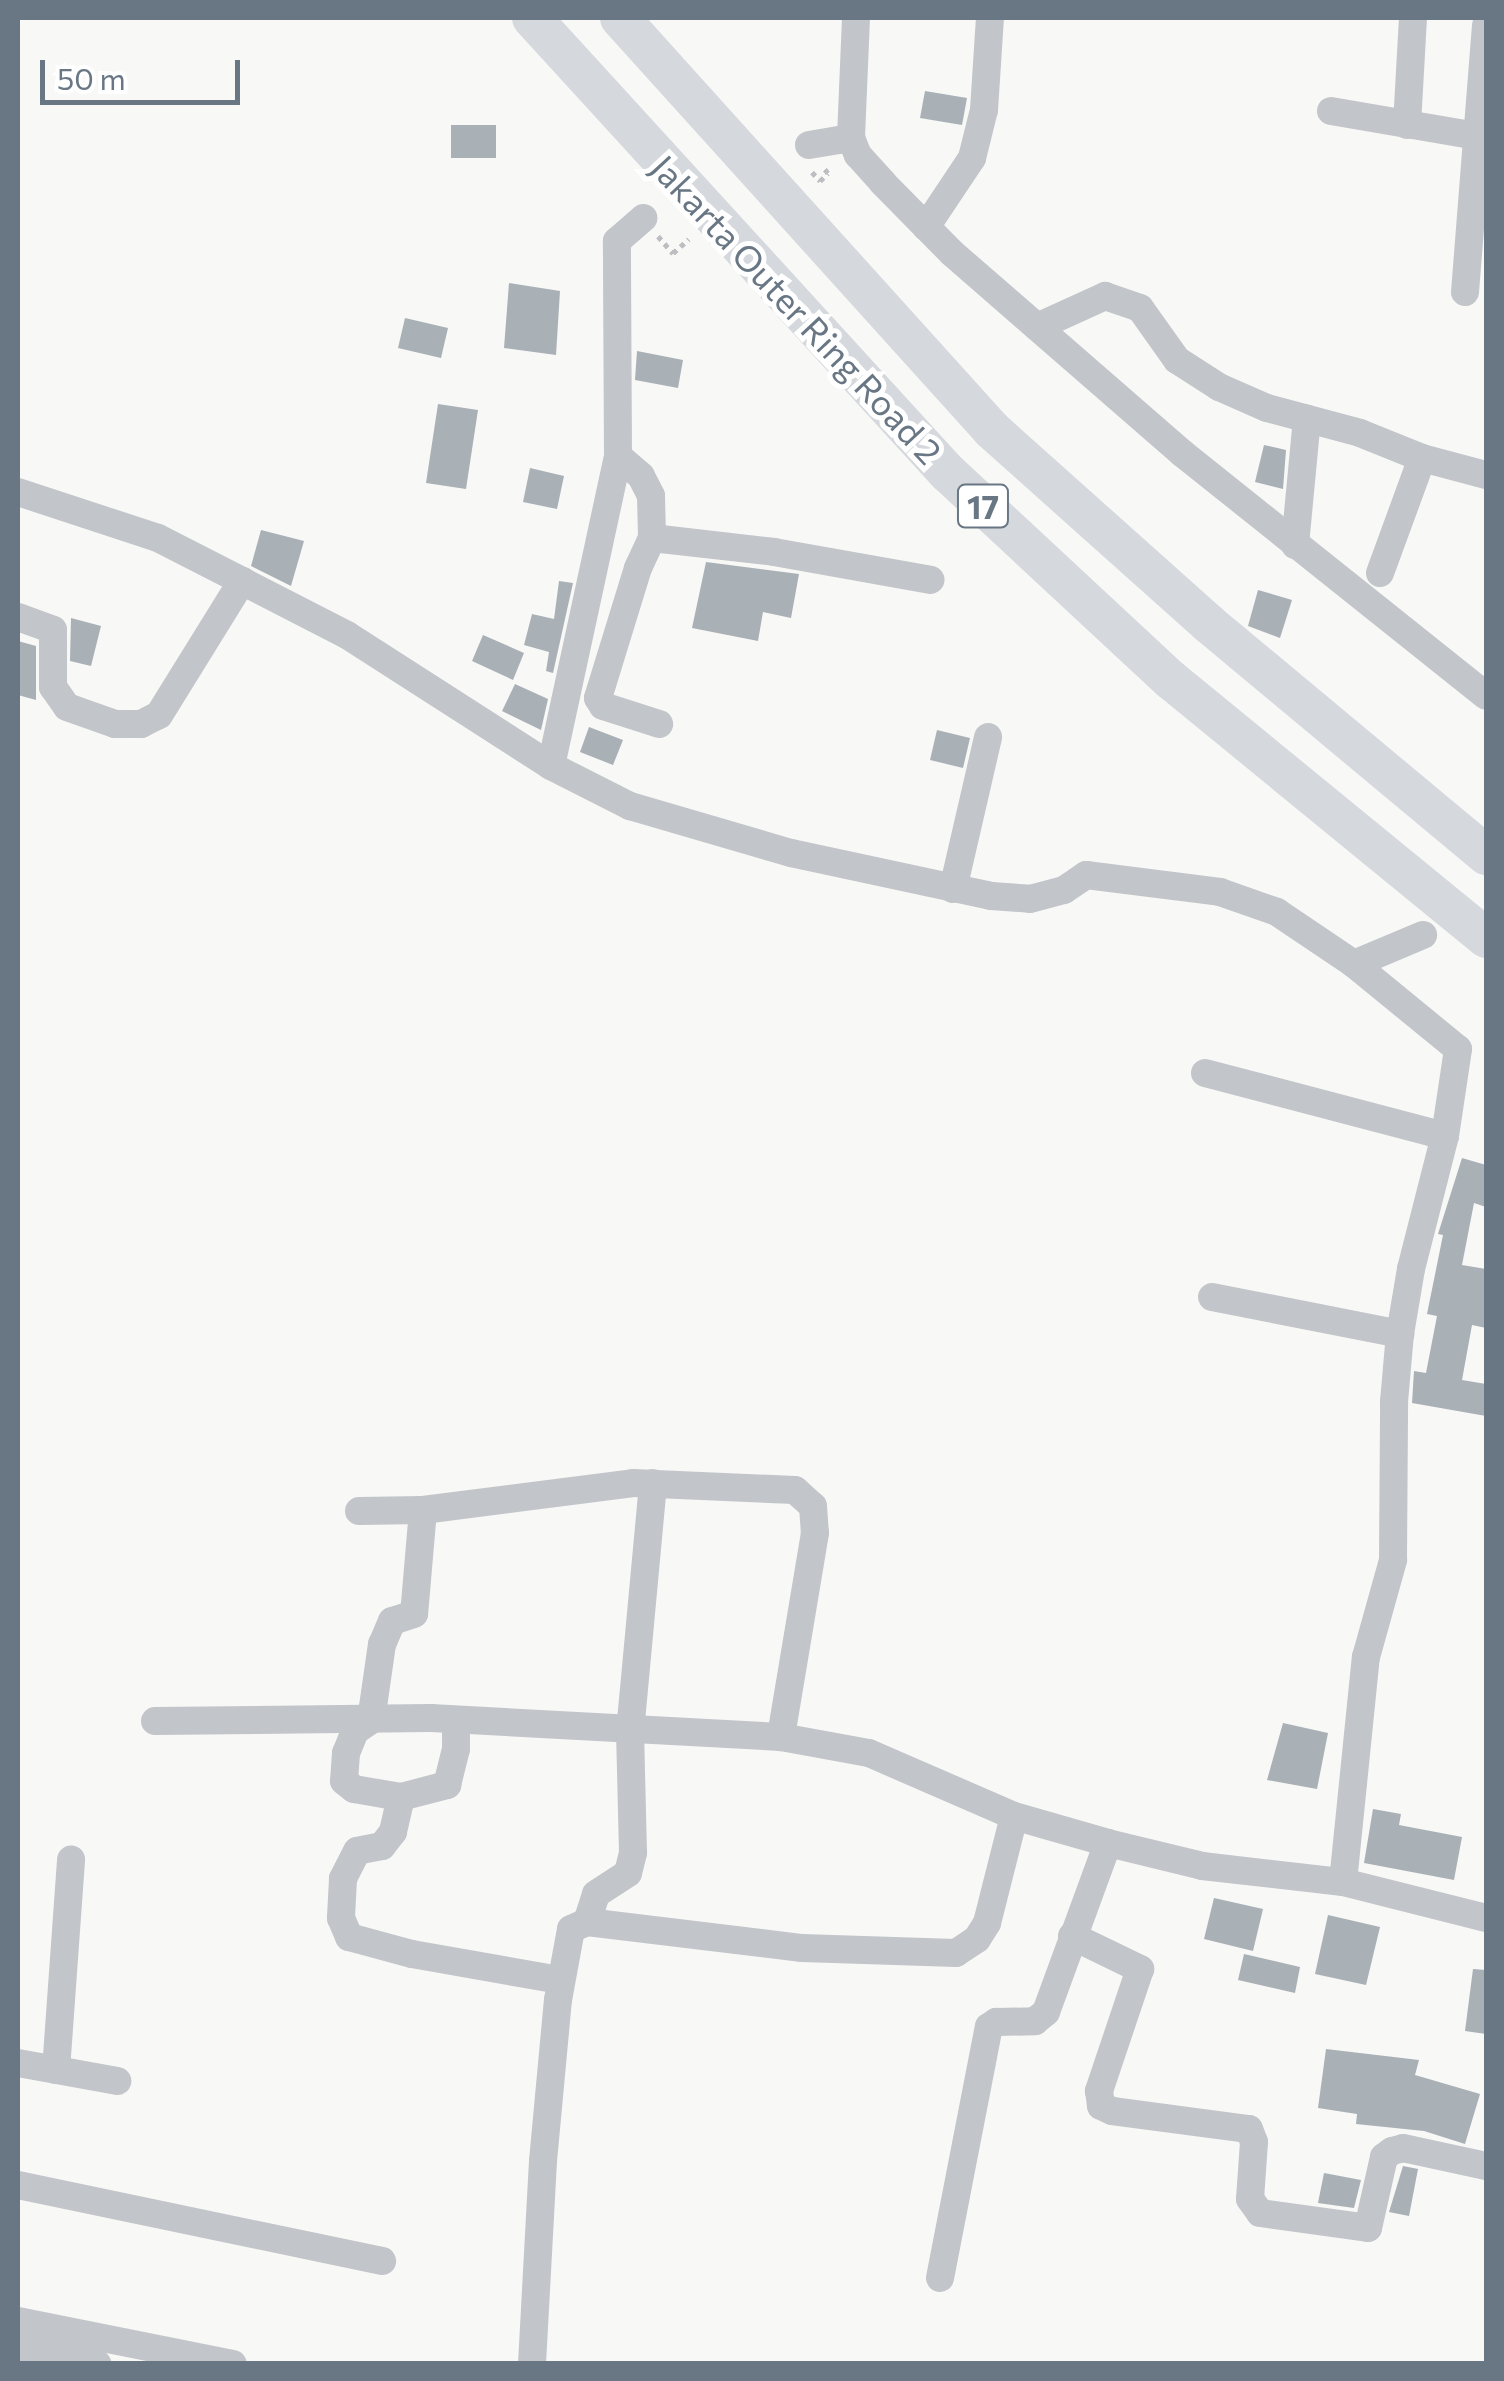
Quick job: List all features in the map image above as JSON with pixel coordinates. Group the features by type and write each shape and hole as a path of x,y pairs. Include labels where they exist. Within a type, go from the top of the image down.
{"highway":[{"name":"Jakarta Outer Ring Road 2","path":"532,18 947,472 1171,680 1486,938"},
{"name":"Jakarta Outer Ring Road 2","path":"620,18 992,430 1210,624 1486,855"}],"street":[{"path":"856,18 851,138 858,155 926,227 1182,454 1486,696"},
{"path":"926,227 972,158 984,110 990,18"},
{"path":"1408,125 1412,18"},
{"path":"1466,292 1486,26"},
{"path":"1330,111 1477,136"},
{"path":"809,144 851,138"},
{"path":"551,766 618,456 617,240 643,218"},
{"path":"1037,327 1105,296 1140,308 1177,360 1219,388 1307,419 1360,432 1422,458 1486,475"},
{"path":"1295,544 1307,419"},
{"path":"618,456 646,484 652,538 638,568 598,698 603,706 659,724"},
{"path":"1380,573 1422,458"},
{"path":"18,492 158,538 242,581 347,635 551,766 630,806 790,854 953,889 1030,900 1064,890 1086,875 1220,892 1276,912 1354,964 1458,1050 1445,1136 1410,1269 1400,1334 1394,1402 1393,1560 1366,1657 1343,1882"},
{"path":"652,538 774,552 931,580"},
{"path":"18,617 53,630 54,688 67,708 115,724 142,724 159,715 242,581"},
{"path":"953,889 988,738"},
{"path":"1354,964 1422,935"},
{"path":"1205,1073 1445,1136"},
{"path":"1212,1297 1400,1334"},
{"path":"587,1922 596,1894 628,1873 633,1853 630,1732 653,1484"},
{"path":"359,1511 423,1510 653,1484 794,1490 813,1506 815,1532 781,1736"},
{"path":"423,1510 414,1614 392,1621 382,1644 371,1720 355,1731 346,1753 344,1781 354,1789 401,1797 447,1785 456,1750 456,1720"},
{"path":"155,1721 456,1720 630,1732 781,1736 869,1754 1014,1816 1108,1843 1202,1866 1343,1882 1486,1918"},
{"path":"401,1797 392,1832 382,1846 357,1851 343,1879 341,1918 349,1938 560,1980"},
{"path":"532,2364 543,2161 560,1980 571,1928 587,1922 802,1948 956,1953 977,1939 987,1923 1014,1816"},
{"path":"940,2278 989,2027 1041,2018 1108,1843"},
{"path":"56,2070 71,1860"},
{"path":"1072,1936 1140,1969 1099,2092 1100,2106 1249,2130 1254,2142 1250,2200 1260,2213 1368,2228 1384,2157 1392,2151 1403,2148 1486,2166"},
{"path":"18,2063 117,2081"},
{"path":"18,2185 382,2261"},
{"path":"18,2321 232,2364"},
{"path":"18,2348 56,2360 97,2364"}],"building":[{"path":"925,91 967,98 962,125 920,118"},
{"path":"451,125 496,125 496,158 451,158"},
{"path":"509,283 560,291 556,355 504,348"},
{"path":"405,318 448,328 441,358 398,348"},
{"path":"637,351 683,360 678,388 635,380"},
{"path":"438,404 478,410 466,489 426,483"},
{"path":"1264,445 1286,450 1283,489 1255,482"},
{"path":"530,468 564,476 557,509 523,502"},
{"path":"261,530 304,541 291,586 251,566"},
{"path":"706,562 799,574 791,618 763,612 758,641 692,628"},
{"path":"559,581 573,583 553,673 546,671 549,652 524,645 532,614 554,619"},
{"path":"1258,590 1292,600 1280,638 1248,626"},
{"path":"71,618 101,626 91,666 70,661"},
{"path":"483,635 524,653 513,680 472,661"},
{"path":"18,641 36,646 36,700 18,695"},
{"path":"515,684 548,699 541,730 502,711"},
{"path":"589,727 623,740 613,765 580,752"},
{"path":"937,730 970,738 963,768 930,760"},
{"path":"1462,1158 1486,1165 1486,1207 1474,1203 1462,1265 1486,1269 1486,1328 1472,1325 1462,1380 1486,1384 1486,1416 1412,1403 1414,1371 1426,1373 1437,1316 1427,1314 1443,1235 1438,1234"},
{"path":"1283,1723 1328,1733 1317,1789 1267,1780"},
{"path":"1373,1809 1401,1814 1399,1825 1462,1837 1454,1880 1364,1863"},
{"path":"1214,1898 1263,1909 1253,1951 1204,1939"},
{"path":"1328,1915 1380,1927 1366,1985 1315,1974"},
{"path":"1244,1954 1300,1967 1295,1993 1238,1980"},
{"path":"1473,1969 1486,1970 1486,2034 1465,2031"},
{"path":"1326,2049 1419,2060 1415,2075 1480,2094 1465,2144 1424,2131 1356,2124 1357,2114 1318,2108"},
{"path":"1403,2166 1418,2169 1409,2216 1389,2212"},
{"path":"1324,2173 1361,2180 1354,2208 1318,2203"}]}
